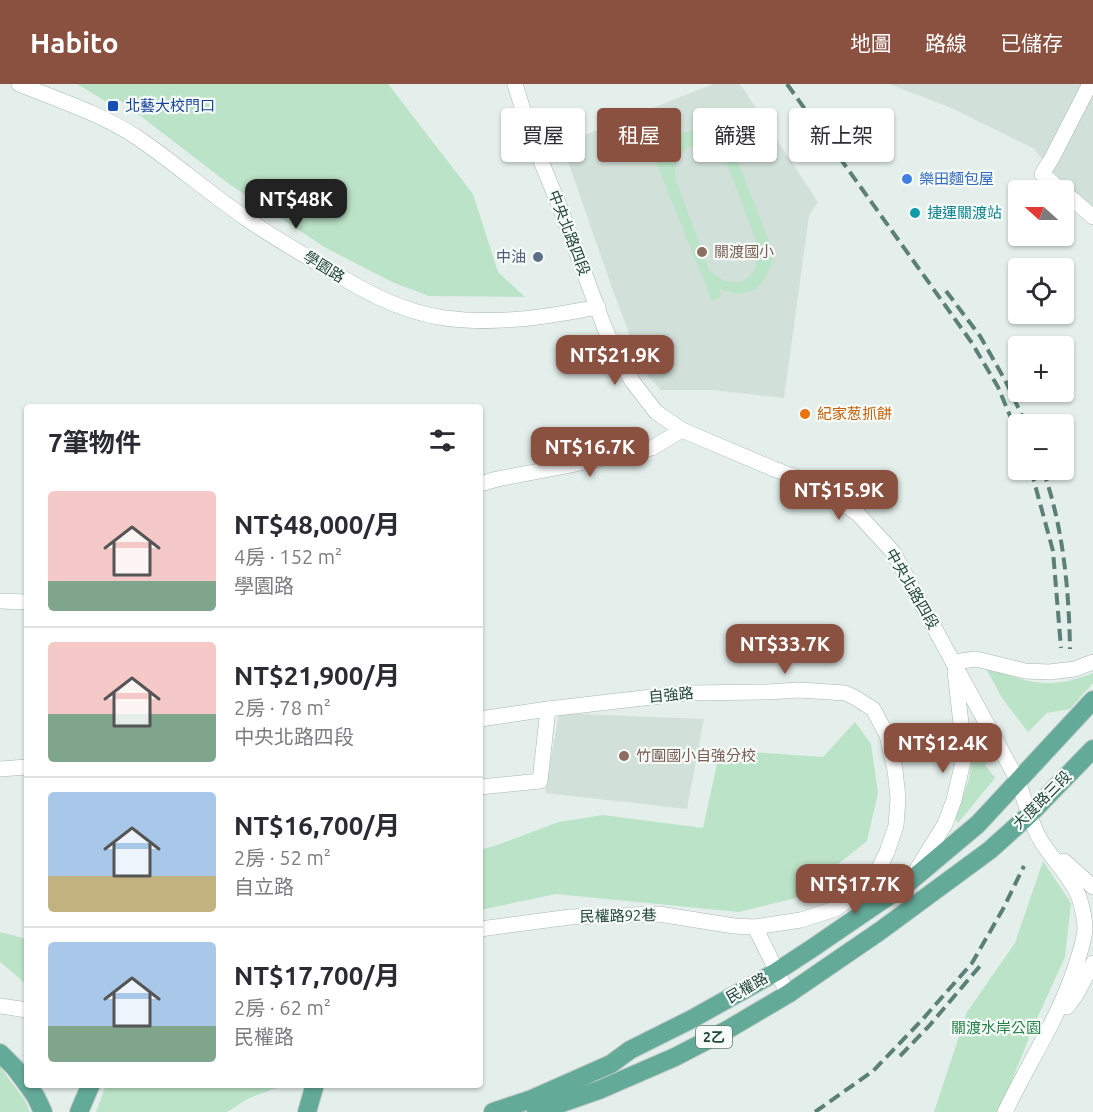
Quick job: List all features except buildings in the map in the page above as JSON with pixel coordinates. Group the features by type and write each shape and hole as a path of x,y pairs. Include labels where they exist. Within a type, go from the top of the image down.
{"main road":[{"name":"大度路三段","path":"978,824 1093,700"},
{"name":"大度路三段","path":"990,849 1029,815 1093,749"},
{"name":"民權路","path":"493,1112 532,1099 611,1064 630,1050 690,1020 776,972 909,882 978,824"},
{"name":"民權路","path":"536,1112 598,1090 727,1030 788,994 880,931 990,849"},
{"path":"0,1053 24,1080"},
{"path":"30,1088 43,1112"},
{"path":"79,1112 90,1088"},
{"path":"307,1112 314,1088"},
{"path":"565,1112 598,1090"}],"street":[{"name":"學園路","path":"19,84 80,108 137,138 248,220 382,300 443,318 477,321 530,319 598,307"},
{"name":"中央北路四段","path":"515,84 532,140 614,349 632,381 656,412 682,430 817,485 858,514 892,552 1018,781 1041,842"},
{"path":"1049,180 1042,174 1090,84"},
{"path":"1074,201 1093,217"},
{"path":"483,483 497,478 652,447 682,430"},
{"path":"0,601 24,602"},
{"path":"909,882 945,824 954,800 962,766 964,750 953,662 976,659 1025,672 1049,672 1075,669 1093,662"},
{"name":"自強路","path":"483,719 687,693 799,690 845,693 873,709 887,735 895,770 898,798 896,826 875,876 862,890 835,909 801,920 755,927"},
{"path":"483,787 540,781 548,709"},
{"path":"0,769 24,767"},
{"path":"1041,842 1093,906"},
{"path":"1041,842 1093,887"},
{"path":"1005,1112 1068,989 1079,955 1085,931 1085,920 1079,898 1070,879"},
{"name":"民權路92巷","path":"483,928 570,917 659,914 734,926 755,927"},
{"path":"755,927 788,994"},
{"path":"1044,1038 1076,995 1093,963"},
{"path":"0,1006 24,1010"}],"shaded area":[{"name":"關渡國小","path":"713,84 740,84 756,108 693,108 693,162 777,162 777,140 789,158 789,162 792,162 818,202 809,216 784,398 712,390 661,390 644,372 568,162 585,162 585,135 597,130 597,162 681,162 681,108 653,108"},
{"path":"889,84 1093,84 1093,206 1074,191 1074,180 1060,180 1033,148 949,107"},
{"name":"竹圍國小自強分校","path":"559,713 704,719 687,809 545,793"}],"green space":[{"path":"77,84 388,84 473,194 498,272 525,297 429,296 392,282 326,248 229,184 121,101 105,101"},
{"path":"693,130 693,146 681,154 681,134"},
{"path":"656,162 677,162 676,181 709,269 719,278 729,282 746,279 752,273 758,253 756,241 726,162 738,162 774,254 763,282 757,288 741,293 720,289 721,297 712,301"},
{"path":"984,665 1026,680 1050,683 1077,679 1093,673 1093,683 1070,709 1047,713 1028,732 1002,698"},
{"path":"855,722 871,744 878,793 867,841 796,898 739,912 556,894 483,909 483,849 559,822 603,815 703,828 720,750 823,757"},
{"path":"975,737 990,758 985,765 995,778 957,822 955,818 969,779"},
{"name":"關渡水岸公園","path":"1043,861 1071,903 1065,957 999,1112 934,1112 967,1012 1015,943"},
{"path":"0,932 24,938 24,983 0,962"},
{"path":"0,1067 24,1099 30,1112 0,1112"},
{"path":"105,1088 276,1088 249,1098 227,1112 96,1112"}],"railway":[{"path":"787,84 972,343 998,387 1009,414"},
{"path":"946,291 980,336 1021,414"},
{"path":"1034,480 1053,551 1061,648"},
{"path":"1046,480 1056,513 1064,558 1070,649"},
{"path":"815,1112 873,1071 972,963 1003,909 1024,866"},
{"path":"900,1056 980,966"}],"place":[{"name":"北藝大校門口","path":"113,106"},
{"name":"樂田麵包屋","path":"907,179"},
{"name":"捷運關渡站","path":"915,213"},
{"name":"關渡國小","path":"702,252"},
{"name":"中油","path":"538,257"},
{"name":"紀家葱抓餅","path":"805,414"},
{"name":"竹圍國小自強分校","path":"624,756"}]}
